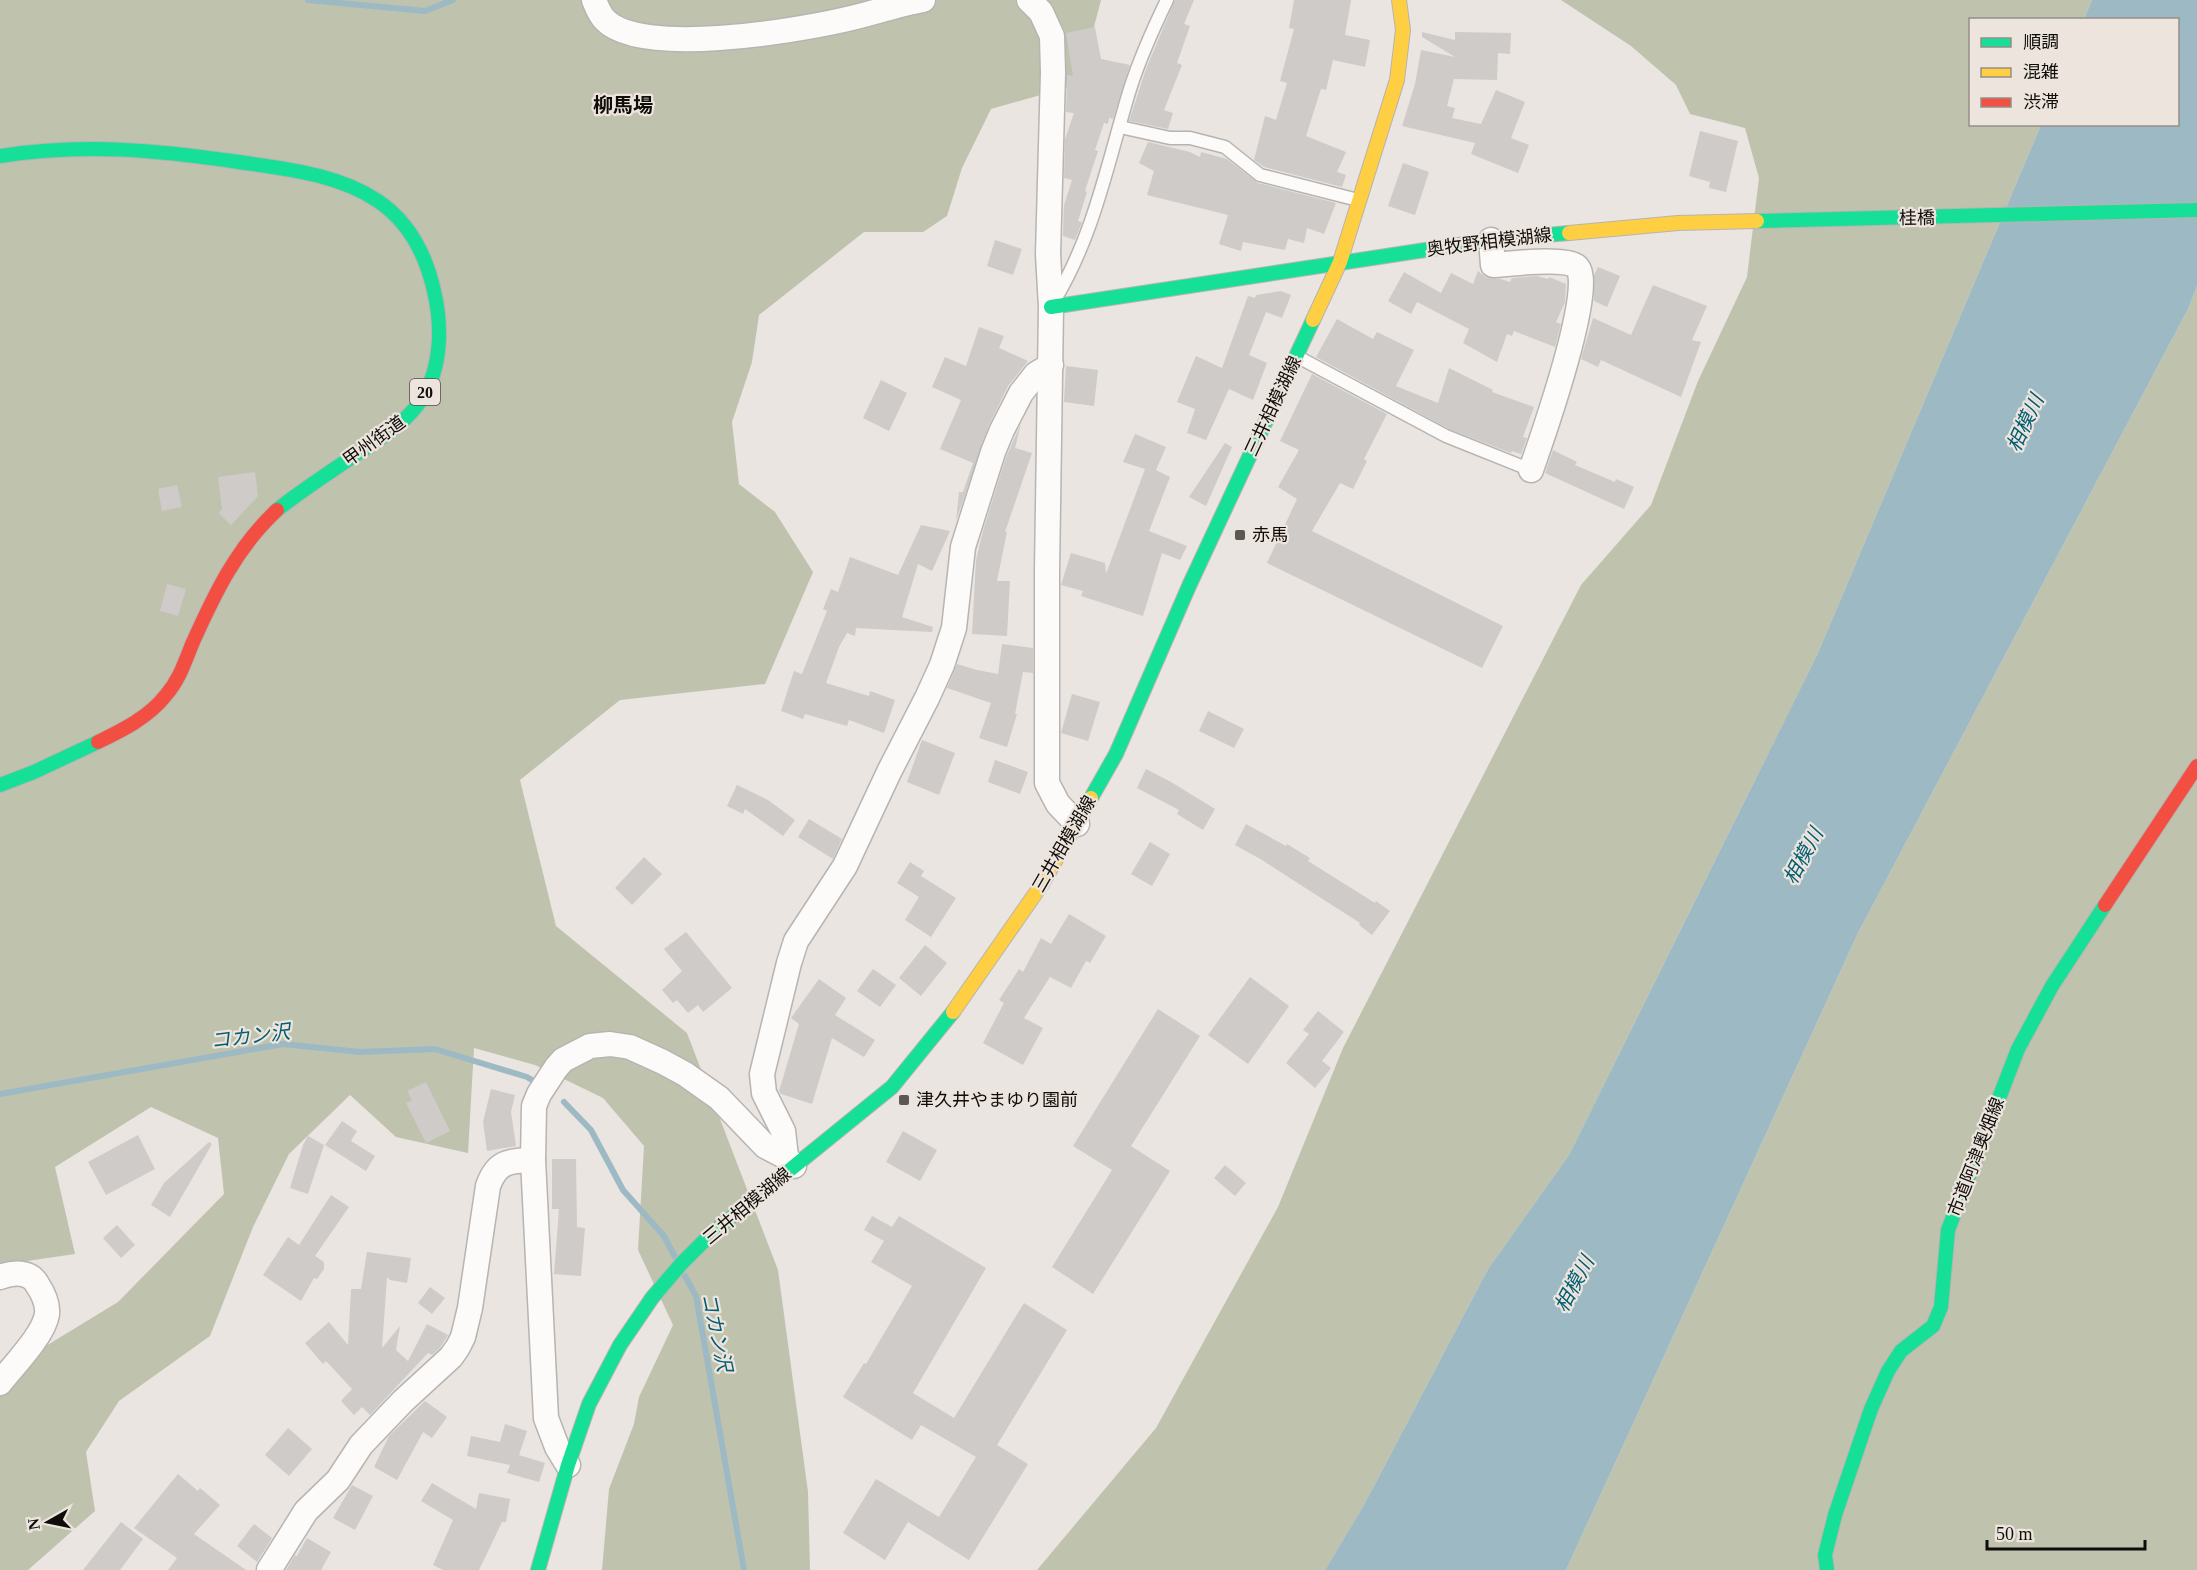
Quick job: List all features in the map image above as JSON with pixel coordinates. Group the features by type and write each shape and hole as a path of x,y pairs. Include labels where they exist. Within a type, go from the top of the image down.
{"main road":[{"name":"三井相模湖線","path":"538,1570 568,1465 589,1404 634,1322 681,1264 712,1233 762,1192 790,1162 859,1115 892,1087 961,1002 1042,884 1116,754 1190,586 1340,262 1397,80 1402,52 1403,22 1399,0"},
{"name":"甲州街道","path":"0,156 38,149 82,147 153,149 275,167 358,189 377,200 412,232 424,255 432,281 440,332 437,356 429,384 416,408 390,432 276,509 253,534 220,584 175,683 153,709 115,734 33,773 0,785"},
{"name":"桂橋","path":"1638,226 1678,223 2197,210"},
{"name":"奥牧野相模湖線","path":"1051,307 1491,240 1638,226"},
{"name":"市道阿津奥畑線","path":"1827,1570 1825,1555 1835,1515 1852,1463 1888,1371 1901,1351 1933,1326 1941,1307 1948,1230 2018,1049 2052,986 2197,766"}],"street":[{"path":"594,0 598,12 605,21 627,33 683,39 726,37 806,27 923,0"},
{"path":"1029,0 1041,12 1052,36 1052,135 1048,254 1051,307 1047,783 1058,804 1077,824"},
{"path":"1491,240 1493,266 1533,262 1568,264 1577,266 1581,273 1580,307 1561,377 1531,470"},
{"path":"790,1162 783,1131 765,1094 762,1074 796,941 845,866 939,673 954,628 963,547 993,452 1021,393 1036,374 1050,366"},
{"path":"568,1465 557,1448 546,1418 533,1160 534,1106 556,1068 563,1060 590,1046 610,1044 630,1047 685,1074 719,1098 765,1146 790,1162"},
{"path":"269,1570 306,1511 338,1480 361,1445 379,1424 451,1357 458,1347 463,1337 470,1308 486,1197 492,1174 500,1165 516,1160 533,1160"},
{"path":"0,1277 18,1273 34,1279 46,1303 47,1314 43,1327 0,1383"}],"lane":[{"path":"1051,307 1070,275 1088,231 1144,48 1167,0"},
{"path":"1120,127 1170,138 1190,138 1225,147 1260,175 1360,200"},
{"path":"1297,356 1446,436 1531,470"}],"green space":[{"path":"0,0 1101,0 1079,84 991,109 962,168 947,216 923,232 864,232 759,315 752,362 732,422 739,484 775,512 813,572 765,684 620,700 520,780 556,926 687,1033 778,1270 808,1492 810,1570 602,1570 609,1489 634,1424 639,1397 673,1325 638,1250 644,1146 603,1098 535,1065 474,1048 468,1153 396,1137 350,1095 289,1154 253,1227 210,1336 119,1401 86,1452 95,1511 28,1570 0,1570 0,1374 118,1302 224,1194 218,1138 151,1107 55,1167 75,1254 0,1265"},
{"path":"1561,0 2092,0 2084,18 1969,18 1969,126 2041,126 1818,653 1569,1155 1488,1269 1365,1503 1325,1570 1037,1570 1156,1428 1278,1207 1343,1048 1581,585 1651,505 1698,381 1747,277 1759,178 1745,128 1690,114 1676,85 1631,46"},
{"path":"2197,286 2197,1570 1566,1570 1858,933 2188,309"}],"water":[{"name":"相模川","path":"2092,0 2197,0 2197,286 2188,309 1858,933 1566,1570 1325,1570 1365,1503 1488,1269 1569,1155 1818,653 2041,126 2179,126 2179,18 2084,18"}],"building":[{"path":"1175,0 1194,0 1184,24 1190,26 1177,63 1182,65 1164,110 1173,113 1168,129 1129,121 1146,69"},
{"path":"1294,0 1351,0 1345,35 1370,40 1365,67 1333,60 1326,90 1321,89 1306,136 1346,152 1337,172 1346,175 1342,187 1264,167 1254,160 1265,116 1276,120 1287,83 1280,81 1294,29 1289,28"},
{"path":"1095,27 1101,59 1130,65 1113,119 1109,118 1108,124 1104,123 1095,150 1098,151 1085,191 1087,192 1078,221 1082,222 1075,240 1063,236 1064,205 1072,180 1064,178 1065,139 1074,113 1066,112 1067,75 1073,76 1066,33"},
{"path":"1422,32 1455,40 1455,32 1511,33 1510,54 1498,53 1497,80 1454,79 1447,106 1455,108 1452,118 1481,124 1496,90 1525,102 1511,138 1529,145 1518,173 1471,154 1475,143 1402,126 1415,84 1421,50 1455,57 1422,37"},
{"path":"1700,131 1738,141 1726,192 1709,188 1710,182 1689,176"},
{"path":"1148,142 1190,152 1200,157 1201,152 1227,159 1258,183 1336,203 1324,234 1307,228 1304,243 1288,239 1285,250 1243,242 1241,251 1219,244 1228,215 1147,195 1154,171 1139,163"},
{"path":"1403,163 1429,172 1415,215 1388,206"},
{"path":"995,240 1022,249 1013,275 987,266"},
{"path":"1598,267 1620,276 1607,307 1594,301 1594,275"},
{"path":"1478,271 1487,278 1510,282 1512,278 1537,276 1548,279 1549,277 1566,284 1565,302 1556,322 1561,324 1555,347 1514,331 1512,336 1507,334 1497,362 1463,343 1469,329 1417,302 1411,314 1388,301 1404,272 1441,293 1451,273 1473,284"},
{"path":"1653,285 1707,306 1692,340 1701,342 1681,397 1601,360 1598,367 1581,359 1593,318 1631,335"},
{"path":"1281,291 1291,295 1282,318 1266,312 1249,355 1267,363 1253,400 1229,389 1206,440 1187,433 1195,409 1177,402 1196,356 1222,368 1248,296 1255,298 1256,295"},
{"path":"1337,319 1373,339 1377,332 1414,350 1396,386 1438,403 1449,368 1493,390 1492,392 1534,407 1523,437 1527,438 1521,454 1512,451 1511,453 1449,429 1316,357"},
{"path":"979,327 1004,336 999,348 1028,361 1008,386 989,425 956,521 959,492 963,492 973,463 940,449 961,400 932,387 945,357 966,366"},
{"path":"1066,366 1098,370 1094,406 1064,402"},
{"path":"1312,374 1387,414 1364,459 1367,461 1353,489 1340,483 1312,531 1503,626 1482,668 1267,563 1297,499 1278,487 1299,450 1280,441"},
{"path":"881,380 907,393 889,431 863,418"},
{"path":"1021,424 1015,448 1032,453 1005,532 1007,532 997,581 1010,581 1007,636 972,634 976,560 1006,457"},
{"path":"1135,434 1166,447 1156,470 1170,477 1149,531 1187,546 1180,560 1162,553 1143,616 1081,596 1083,591 1061,585 1071,553 1105,563 1106,574 1145,469 1123,462"},
{"path":"1225,443 1232,447 1206,506 1189,497"},
{"path":"1553,450 1577,462 1575,465 1615,482 1616,479 1634,487 1624,509 1545,473"},
{"path":"255,472 258,496 231,525 219,513 222,509 218,477"},
{"path":"177,485 182,507 162,511 158,489"},
{"path":"921,525 950,531 932,571 918,564 902,617 933,627 932,632 856,628 855,636 847,633 839,647 826,683 869,696 870,691 895,700 884,733 849,720 847,726 805,714 803,719 781,711 794,671 802,674 827,611 823,609 831,589 838,592 850,557 898,575"},
{"path":"167,584 186,589 178,616 160,611"},
{"path":"1002,644 1033,648 1033,673 1023,672 1015,714 1017,714 1007,747 979,738 991,703 947,688 957,664 998,674"},
{"path":"1072,694 1100,702 1088,741 1061,733"},
{"path":"1208,711 1244,729 1234,748 1199,731"},
{"path":"922,740 955,753 939,795 907,782"},
{"path":"995,760 1028,772 1020,794 988,782"},
{"path":"1146,769 1215,809 1203,830 1177,814 1179,810 1137,788"},
{"path":"737,785 768,800 795,820 783,836 745,809 743,814 727,806"},
{"path":"809,819 842,839 833,859 798,837"},
{"path":"1246,824 1286,846 1287,844 1310,858 1308,861 1390,911 1372,935 1359,925 1360,923 1235,845"},
{"path":"1150,842 1170,854 1152,886 1131,874"},
{"path":"644,857 662,874 632,905 615,888"},
{"path":"910,862 924,871 921,876 956,898 931,937 905,920 919,897 897,883"},
{"path":"1069,914 1106,936 1090,963 1086,961 1071,988 1050,977 1024,1018 1043,1028 1023,1065 983,1043 1004,1003 999,1000 1019,969 1023,972 1041,938 1051,944"},
{"path":"686,932 732,988 703,1012 698,1005 688,1013 677,1000 673,1003 662,990 682,971 664,949"},
{"path":"925,945 947,963 921,996 899,978"},
{"path":"873,969 896,985 880,1007 857,991"},
{"path":"1250,977 1289,1006 1248,1064 1208,1035"},
{"path":"819,979 846,998 835,1015 875,1040 864,1057 832,1038 812,1104 781,1094 779,1091 799,1024 791,1018"},
{"path":"1158,1009 1200,1036 1131,1146 1170,1171 1093,1294 1052,1267 1112,1170 1073,1146"},
{"path":"1318,1011 1344,1032 1322,1061 1331,1068 1315,1088 1286,1063 1309,1034 1303,1030"},
{"path":"426,1082 450,1131 426,1143 406,1103 412,1100 407,1091"},
{"path":"491,1089 515,1095 511,1112 516,1146 487,1151 483,1122"},
{"path":"342,1121 357,1131 351,1141 375,1156 366,1171 325,1145"},
{"path":"903,1131 937,1150 920,1181 886,1162"},
{"path":"138,1135 155,1169 106,1195 88,1162"},
{"path":"308,1136 324,1145 308,1194 290,1188"},
{"path":"209,1142 212,1144 170,1217 151,1205 164,1183"},
{"path":"552,1159 576,1159 577,1227 585,1228 581,1276 554,1274 559,1209 552,1209"},
{"path":"1225,1165 1246,1183 1235,1196 1214,1178"},
{"path":"331,1195 349,1207 315,1256 324,1262 324,1269 317,1279 314,1278 301,1301 263,1275 288,1237 299,1245"},
{"path":"872,1216 892,1227 899,1216 986,1268 913,1393 954,1418 1024,1303 1067,1330 997,1445 1028,1464 969,1560 908,1522 885,1560 843,1533 876,1479 939,1517 976,1457 921,1425 912,1440 843,1397 864,1363 866,1364 912,1286 871,1262 884,1241 864,1230"},
{"path":"117,1225 135,1245 121,1258 103,1238"},
{"path":"367,1252 411,1258 407,1283 390,1280 387,1277 382,1348 400,1326 396,1350 408,1361 427,1324 448,1335 440,1348 432,1355 428,1353 370,1415 362,1407 354,1415 341,1401 352,1389 326,1361 323,1364 305,1343 329,1322 348,1345 351,1289 361,1289"},
{"path":"430,1287 445,1298 432,1314 418,1303"},
{"path":"425,1401 447,1417 432,1438 423,1432 397,1480 374,1467 389,1436"},
{"path":"505,1424 527,1431 519,1455 545,1463 539,1482 507,1473 510,1465 467,1456 471,1436 500,1442"},
{"path":"288,1428 312,1449 289,1476 265,1455"},
{"path":"178,1474 198,1491 200,1488 220,1505 194,1534 246,1570 168,1570 177,1558 134,1528"},
{"path":"432,1483 476,1509 479,1493 510,1499 506,1522 502,1522 479,1570 443,1570 433,1565 453,1520 421,1501"},
{"path":"352,1485 373,1496 355,1530 333,1518"},
{"path":"121,1522 143,1539 120,1570 83,1570"},
{"path":"254,1524 272,1538 257,1562 237,1546"},
{"path":"307,1538 331,1552 321,1570 286,1570 295,1555 297,1556"}],"waterway":[{"path":"308,0 425,11 453,0"},
{"name":"コカン沢","path":"0,1094 283,1044 360,1052 435,1049 527,1077 537,1083"},
{"name":"コカン沢","path":"564,1102 591,1130 623,1190 664,1236 675,1257"},
{"name":"コカン沢","path":"685,1276 696,1296 744,1570"}],"traffic: fast":[{"path":"0,156 61,150 149,151 293,170 346,184 362,192 389,209 407,229 421,252 431,278 437,304 439,345 429,385 417,406 392,430 277,510"},
{"path":"1757,221 2197,210"},
{"path":"1051,307 1491,240 1569,233"},
{"path":"1091,798 1116,754 1189,586 1313,320"},
{"path":"0,785 98,742"},
{"path":"1827,1570 1825,1555 1835,1515 1871,1409 1888,1371 1901,1351 1933,1326 1941,1307 1948,1230 2018,1049 2052,986 2105,905"},
{"path":"538,1570 568,1465 589,1404 620,1345 652,1298 712,1233 892,1087 953,1012"}],"traffic: slow":[{"path":"1313,320 1340,262 1397,80 1403,30 1399,0"},
{"path":"1569,233 1678,223 1757,221"},
{"path":"953,1012 1042,884 1091,798"}],"traffic: jam":[{"path":"98,742 144,716 171,689 228,572 250,539 277,510"},
{"path":"2105,905 2197,766"}],"place":[{"name":"赤馬","path":"1240,535"},
{"name":"津久井やまゆり園前","path":"904,1100"}],"district":[{"name":"柳馬場","path":"623,105"}]}
